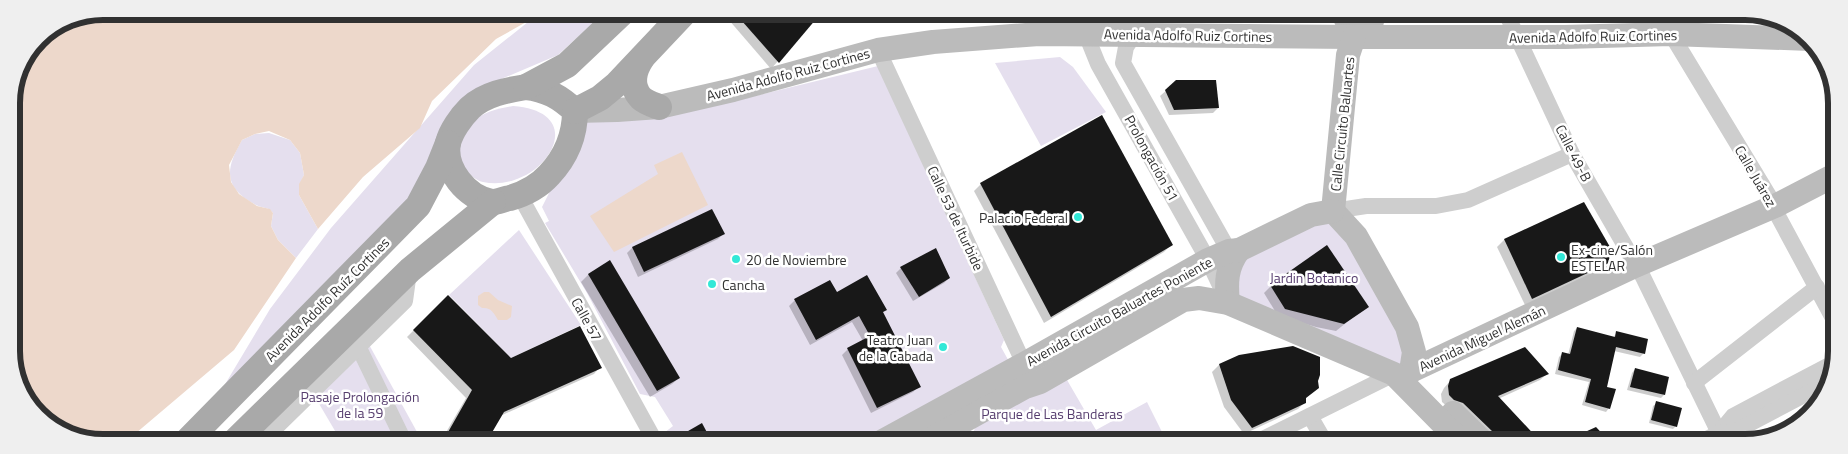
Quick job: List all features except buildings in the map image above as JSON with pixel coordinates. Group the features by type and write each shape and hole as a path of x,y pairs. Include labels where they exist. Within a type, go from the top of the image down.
{"main road":[{"path":"526,87 567,65 615,20"},
{"path":"575,111 606,94 678,20"},
{"path":"1346,20 1354,37 1372,20"},
{"name":"Avenida Adolfo Ruiz Cortines","path":"575,111 659,107 732,90 878,50 953,40 1039,34 1518,37 1671,34 1798,39"},
{"name":"Calle Circuito Baluartes","path":"1333,211 1348,55 1354,37"},
{"path":"642,58 634,71 634,85 641,98 659,107"},
{"path":"242,434 410,270 493,202 520,196 542,182 560,163 575,126 575,111 564,100 541,89 526,87 508,90 487,97 471,107 458,121 448,143 448,157 451,168 458,181 477,197 493,202"},
{"name":"Avenida Adolfo Ruíz Cortines","path":"194,434 418,206 438,168 448,143"},
{"name":"Avenida Miguel Alemán","path":"1777,211 1828,179"},
{"name":"Avenida Miguel Alemán","path":"1402,372 1468,358 1639,272 1777,211 1828,193"},
{"path":"1333,211 1356,236 1407,327 1414,352 1402,372"},
{"name":"Avenida Circuito Baluartes Poniente","path":"896,434 1225,254 1311,214 1333,211"},
{"path":"1225,254 1229,266 1226,282 1228,303"},
{"name":"Avenida Circuito Baluartes Poniente","path":"940,434 1025,387 1040,382 1182,300 1199,298 1228,303 1402,372"},
{"path":"1402,372 1454,434"},
{"path":"1402,372 1474,434"}],"street":[{"name":"Prolongación 51","path":"1081,20 1098,64 1225,254 1228,303"},
{"name":"Calle 49-B","path":"1510,20 1572,154 1639,272 1718,434"},
{"name":"Calle Juárez","path":"1671,34 1777,211 1828,308"},
{"path":"1134,35 1126,46 1123,63 1225,254"},
{"name":"Calle 53 de Iturbide","path":"878,50 1024,364 1040,382"},
{"path":"1333,211 1366,206 1436,206 1468,200 1572,154"},
{"name":"Calle 57","path":"520,196 651,434"},
{"path":"269,434 359,348 405,300 410,270"},
{"path":"1694,383 1818,287"},
{"path":"359,348 401,434"},
{"path":"1722,434 1733,416 1826,367"},
{"path":"1273,434 1402,372"},
{"path":"1729,434 1820,387"},
{"path":"1310,416 1320,434"}],"green space":[{"path":"530,20 596,20 558,55 473,91 407,204 218,396 270,309 331,228 474,65"},
{"path":"1060,57 1073,67 1106,112 1041,146 995,63"},
{"name":"20 de Noviembre","path":"878,66 1004,340 1001,347 1011,365 885,434 663,434 673,426 655,397 640,394 587,293 545,223 549,221 542,207 587,118 734,101"},
{"path":"513,106 538,111 551,122 555,136 551,151 540,165 524,176 505,182 483,182 478,180 469,174 462,164 459,153 461,142 472,123 480,116 497,109"},
{"path":"269,133 290,140 300,153 304,175 299,186 299,195 318,229 296,258 278,240 271,226 273,213 245,199 233,185 230,177 232,160 242,140 255,134"},
{"name":"Jardin Botanico","path":"1333,211 1407,327 1411,371 1228,303 1229,266"},
{"path":"519,230 581,325 511,358 449,295"},
{"name":"Pasaje Prolongación de la 59","path":"361,330 418,434 337,434 308,385"},
{"name":"Parque de Las Banderas","path":"1063,373 1096,430 1147,402 1163,434 972,434 976,426"}],"shaded area":[{"path":"103,20 530,20 496,39 432,101 420,128 363,177 318,229 299,195 299,184 304,175 300,153 290,140 269,131 255,134 242,140 229,165 231,182 239,194 257,206 270,209 273,213 271,226 278,240 296,258 234,350 135,434 103,434 76,430 52,417 31,393 26,383 20,351 20,97 26,71 44,44 71,26"},
{"path":"682,152 708,205 614,252 590,216 658,174 654,165"},
{"path":"484,292 489,292 498,300 512,306 511,317 507,320 498,320 490,310 478,305 478,296"}],"place":[{"name":"Palacio Federal","path":"1078,217"},
{"name":"Ex-cine/Salón ESTELAR","path":"1561,257"},
{"name":"20 de Noviembre","path":"736,259"},
{"name":"Cancha","path":"712,284"},
{"name":"Teatro Juan de la Cabada","path":"943,347"}]}
